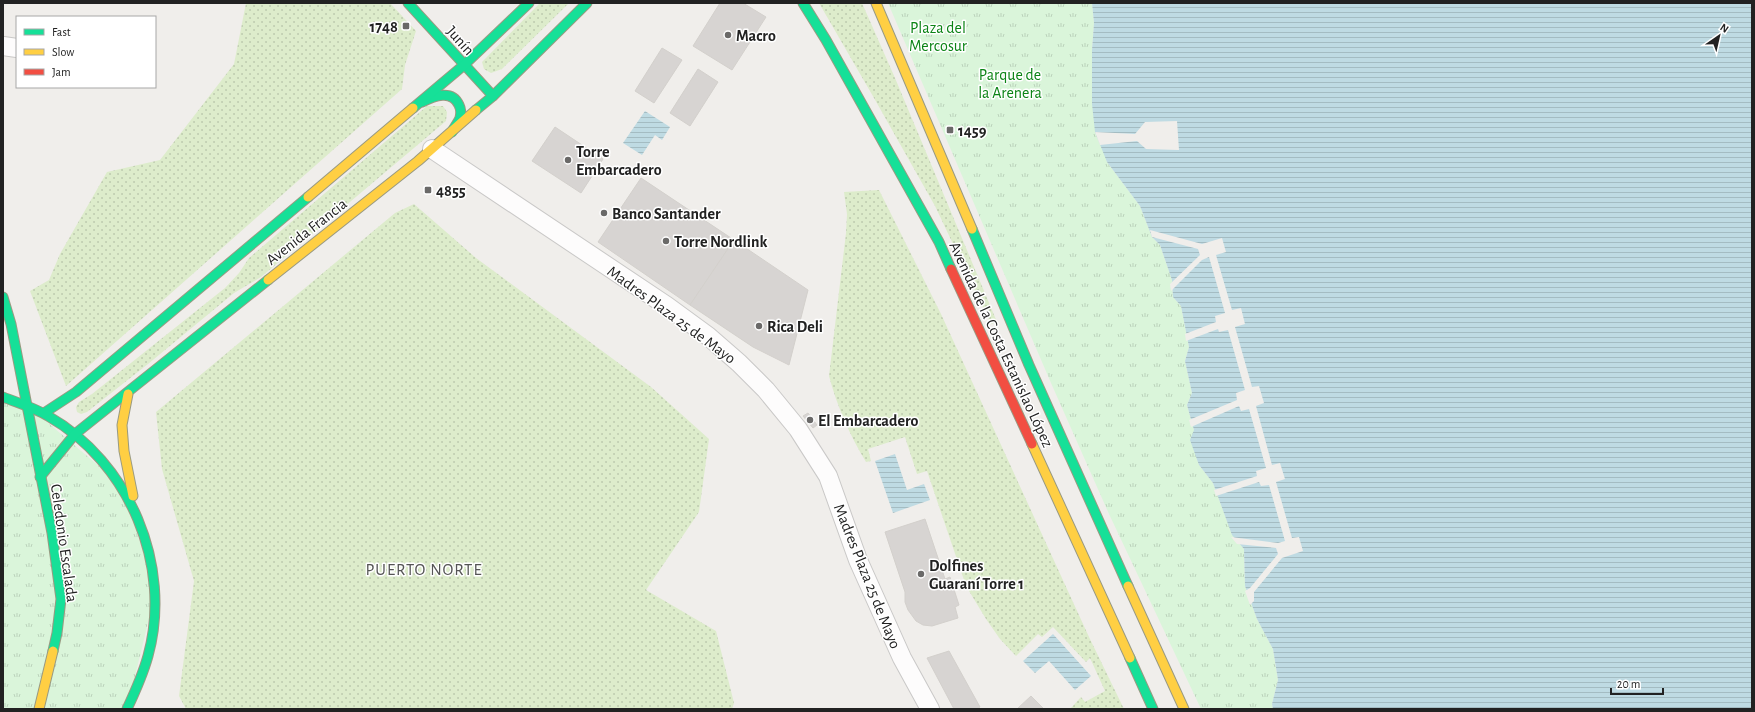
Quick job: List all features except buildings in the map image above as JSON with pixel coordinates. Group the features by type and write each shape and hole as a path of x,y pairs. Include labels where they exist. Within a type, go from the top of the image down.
{"main road":[{"name":"Junín","path":"408,3 492,96"},
{"name":"Avenida Francia","path":"44,413 76,392 422,102 464,65 529,3"},
{"name":"Avenida Francia","path":"40,477 75,434 128,394 432,149 492,96 587,3"},
{"name":"Avenida de la Costa Estanislao López","path":"804,3 830,46 938,242 1087,562 1153,709"},
{"name":"Avenida de la Costa Estanislao López","path":"876,3 937,144 1029,365 1184,709"},
{"path":"422,102 444,95 456,100 460,106 460,117 451,133"},
{"name":"Celedonio Escalada","path":"3,297 11,324 52,533 61,599 57,632 39,709"},
{"path":"3,336 11,324"},
{"path":"128,394 122,425 124,451 136,511 150,550 156,590 154,631 145,670 129,708"},
{"path":"3,397 26,404 44,413 75,434 89,446 121,485 136,511"}],"street":[{"path":"3,46 16,48"},
{"name":"Madres Plaza 25 de Mayo","path":"432,149 667,306 708,336 739,363 766,390 798,429 828,476 858,560 902,658 930,709"}],"green space":[{"path":"246,3 390,3 416,31 405,65 402,89 66,386 30,291 49,280 60,254 107,172 160,160 234,64"},
{"path":"540,3 569,3 502,69 491,73 484,69 482,62"},
{"path":"819,3 862,3 997,322 991,324 935,206"},
{"name":"Parque de la Arenera","path":"888,3 1092,3 1094,23 1092,50 1107,162 1140,206 1152,237 1160,245 1172,280 1173,297 1181,306 1189,347 1185,361 1192,393 1187,405 1194,430 1199,465 1213,483 1232,534 1244,549 1245,586 1257,619 1273,649 1278,680 1272,704 1273,709 1201,709 1109,514 1051,383"},
{"path":"427,106 443,106 447,112 446,121 261,277 234,293 87,412 81,414 77,412 76,407 79,402 92,394 225,288 239,273 249,258"},
{"path":"879,190 941,314 1089,637 1124,709 1071,708 1081,697 1085,702 1105,691 1090,658 1086,662 1053,627 1042,637 1038,634 1016,656 1000,639 966,586 927,471 917,474 905,437 868,449 871,461 866,462 849,431 840,410 829,376 846,233 847,214 844,192"},
{"path":"414,204 476,258 651,387 709,439 699,512 646,590 716,631 734,703 732,709 186,709 179,696 194,581 162,469 156,412 395,213"},
{"path":"3,397 26,404 121,485 156,590 127,709 3,709"}],"water":[{"path":"1092,3 1752,3 1752,709 1273,709 1272,704 1278,680 1273,649 1257,619 1245,586 1244,549 1232,535 1213,483 1199,465 1190,440 1194,430 1187,405 1192,393 1185,361 1189,347 1181,306 1173,297 1172,280 1160,245 1152,237 1140,206 1107,162 1095,132 1092,104 1092,50 1094,23"},
{"path":"645,111 670,127 662,140 655,135 642,155 623,143"},
{"path":"895,454 907,490 924,484 930,500 893,513 875,461"},
{"path":"1053,634 1091,676 1075,690 1049,661 1035,673 1023,661"}],"pier":[{"path":"1177,121 1179,150 1146,149 1137,141 1100,145 1095,132 1135,134 1145,122"},
{"path":"1150,230 1202,244 1222,238 1226,252 1216,255 1232,310 1241,308 1245,324 1235,327 1252,387 1259,386 1264,403 1256,406 1272,465 1280,463 1285,479 1276,482 1292,538 1299,537 1303,551 1282,558 1254,592 1254,601 1250,605 1245,591 1250,588 1278,554 1276,548 1237,544 1231,537 1278,543 1285,541 1269,485 1261,486 1259,482 1216,496 1214,490 1257,476 1256,471 1266,468 1249,409 1241,411 1239,406 1191,427 1189,420 1237,400 1236,393 1245,390 1228,330 1219,332 1218,329 1186,341 1185,334 1216,322 1215,316 1225,313 1209,257 1202,260 1171,291 1170,284 1200,255 1198,249 1152,237"}],"traffic: fast":[{"path":"408,3 493,96"},
{"path":"413,108 464,65 529,3"},
{"path":"476,110 493,96 587,3"},
{"path":"803,3 826,40 939,242 951,269"},
{"path":"422,102 442,95 447,95 456,100 460,107 461,115 452,132"},
{"path":"44,413 76,392 308,197"},
{"path":"972,229 1029,365 1128,586"},
{"path":"40,477 75,434 268,280"},
{"path":"3,297 11,324 52,533 61,599 57,633 53,651"},
{"path":"3,397 48,416 77,436 101,460 122,488 138,519 149,552 154,587 154,621 146,663 127,709"},
{"path":"1130,658 1153,709"}],"traffic: slow":[{"path":"876,3 972,229"},
{"path":"308,197 413,108"},
{"path":"268,280 418,161 476,110"},
{"path":"128,394 122,425 124,451 133,496"},
{"path":"1032,444 1130,658"},
{"path":"1128,586 1184,709"},
{"path":"39,709 53,651"}],"traffic: jam":[{"path":"951,269 1032,444"}],"place":[{"name":"1748","path":"406,26"},
{"name":"Macro","path":"728,35"},
{"name":"1459","path":"950,130"},
{"name":"Torre Embarcadero","path":"568,160"},
{"name":"4855","path":"428,190"},
{"name":"Banco Santander","path":"604,213"},
{"name":"Torre Nordlink","path":"666,241"},
{"name":"Rica Deli","path":"759,326"},
{"name":"El Embarcadero","path":"810,420"},
{"name":"Dolfines Guaraní Torre 1","path":"921,574"}],"district":[{"name":"PUERTO NORTE","path":"424,569"}],"park label":[{"name":"Plaza del Mercosur","path":"938,36"}]}
